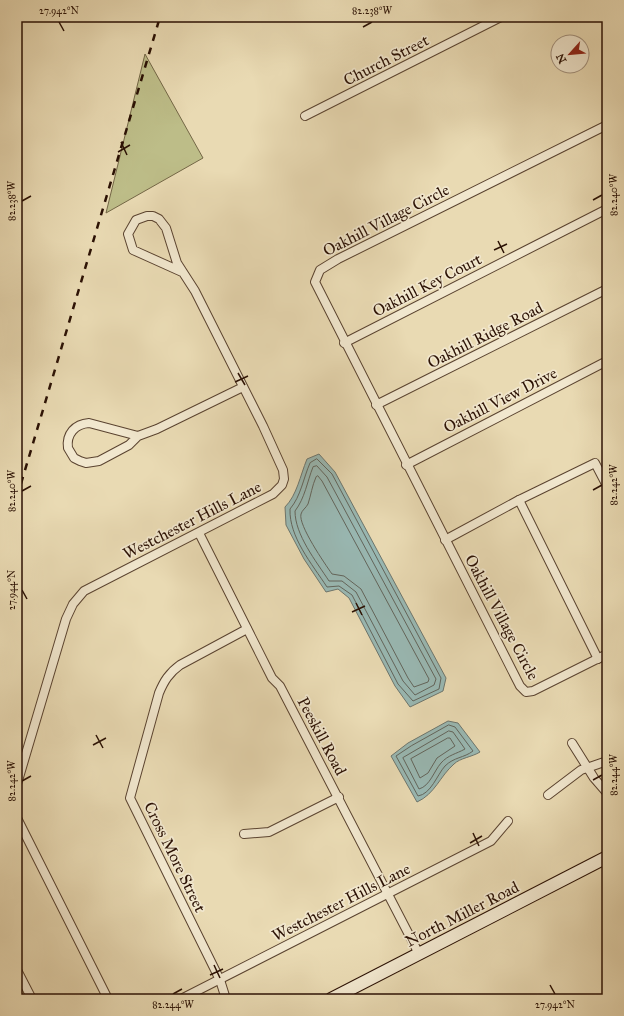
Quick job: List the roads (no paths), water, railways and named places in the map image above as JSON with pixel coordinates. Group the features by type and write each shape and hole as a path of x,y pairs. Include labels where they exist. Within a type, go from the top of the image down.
{"street":[{"name":"Church Street","path":"305,116 501,17"},
{"name":"Oakhill Village Circle","path":"607,125 320,270 316,277 316,287 520,686 526,692 534,691 607,654"},
{"name":"Oakhill Key Court","path":"344,343 607,209"},
{"name":"Westchester Hills Lane","path":"17,784 66,619 73,604 84,591 273,494 282,485 284,478 283,470 195,292 182,272 164,224 154,216 147,216 136,220 128,234 133,250 182,272"},
{"name":"Oakhill Ridge Road","path":"376,405 607,289"},
{"name":"Oakhill View Drive","path":"406,465 607,361"},
{"path":"138,436 89,423 75,428 71,432 68,448 74,458 86,462 93,462 129,445 138,436 157,429 243,387"},
{"path":"445,540 518,500 595,463 607,486"},
{"path":"518,500 598,659"},
{"name":"Peeskill Road","path":"199,533 272,678 280,686 389,893 419,954"},
{"name":"Cross More Street","path":"226,999 220,980 130,798 159,693 164,681 171,672 180,665 247,629"},
{"path":"572,742 588,768 607,793"},
{"path":"548,795 581,770 607,761"},
{"path":"244,834 268,832 339,797"},
{"path":"17,818 108,999"},
{"name":"Westchester Hills Lane","path":"181,999 491,842 508,821"},
{"name":"North Miller Road","path":"333,998 607,858"},
{"path":"17,970 32,999"}],"water":[{"path":"319,454 335,472 446,678 443,691 410,707 395,686 349,598 338,589 326,592 304,559 286,525 285,507 293,497 307,459"},
{"path":"448,721 458,723 480,752 457,762 449,769 433,790 417,802 391,756 408,743"}],"railway":[{"path":"17,497 160,17"}]}
